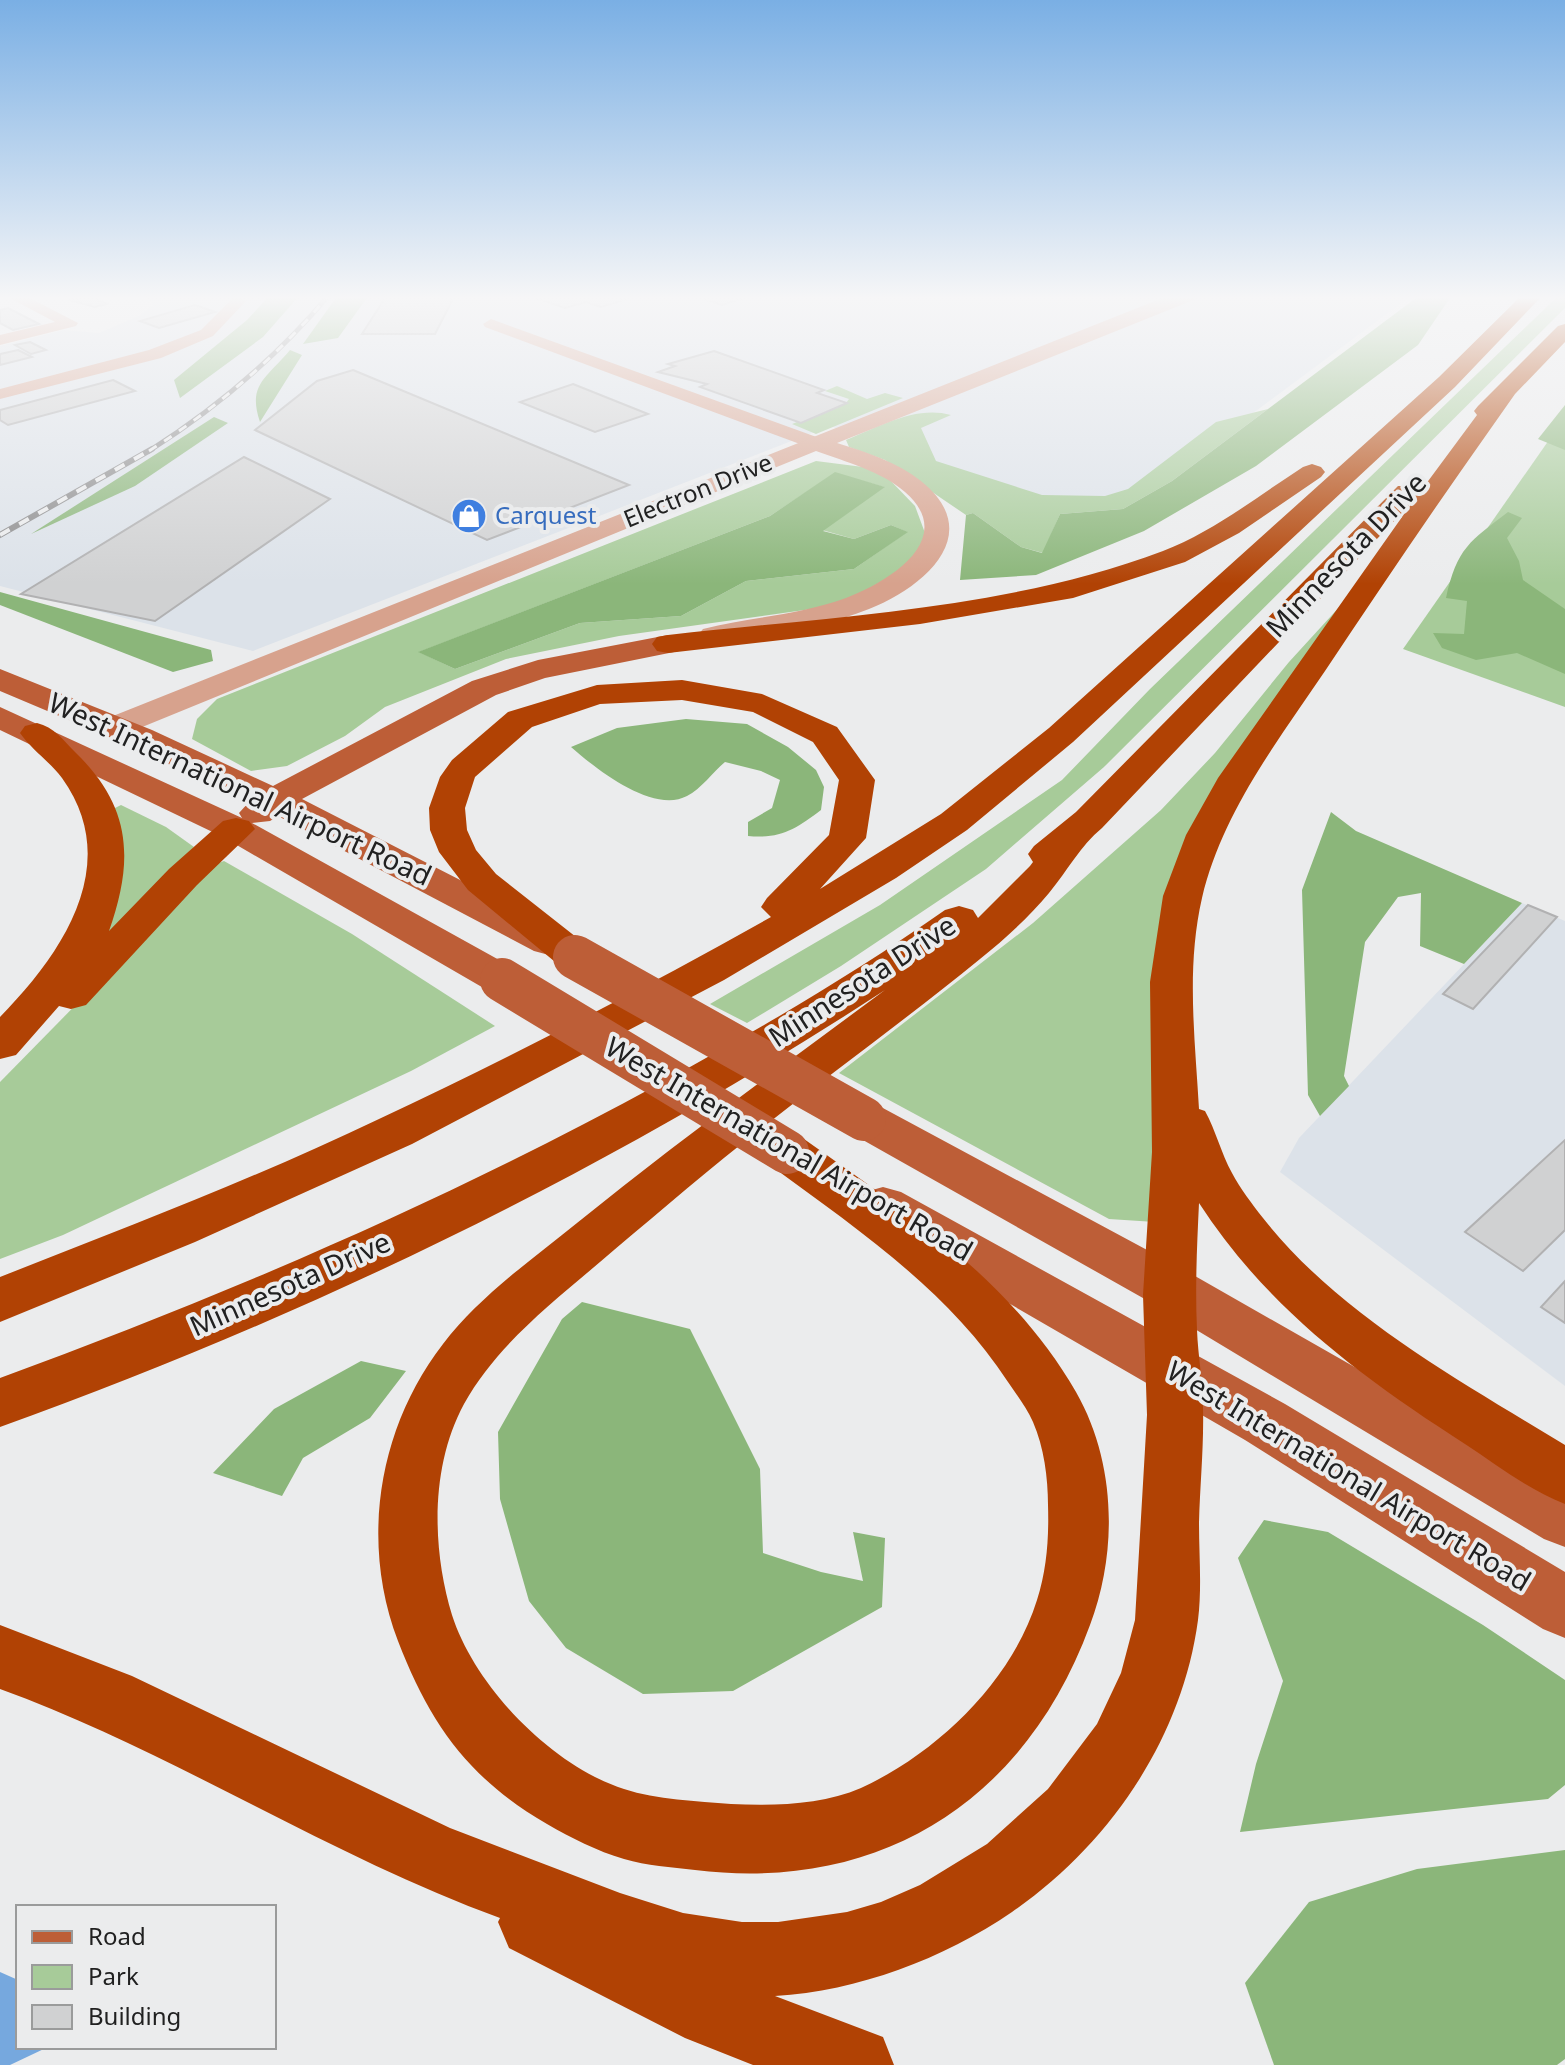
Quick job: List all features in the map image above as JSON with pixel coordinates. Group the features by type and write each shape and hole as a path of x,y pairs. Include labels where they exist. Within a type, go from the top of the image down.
{"highway":[{"path":"668,644 1004,603 1063,592 1137,570 1175,556 1229,527 1433,391"},
{"name":"Minnesota Drive","path":"0,1300 340,1158 489,1086 669,992 820,908 954,822 1013,776 1437,391"},
{"path":"0,1657 70,1681 424,1853 633,1935 704,1955 783,1960 861,1947 918,1926 1002,1878 1055,1832 1102,1778 1134,1730 1166,1629 1176,1408 1171,1368 1169,1287 1178,1184 1171,965 1181,900 1198,848 1221,804 1271,728 1425,500 1506,391"},
{"name":"Minnesota Drive","path":"0,1403 261,1300 475,1201 632,1121 854,992 1069,838 1506,391"},
{"path":"575,957 480,880 457,851 446,824 447,799 470,757 491,739 545,710 623,691 656,689 723,693 784,710 829,737 854,768 859,785 860,809 852,831 837,856 815,879 669,992"},
{"path":"0,1044 53,988 78,952 101,895 107,869 109,850 96,804 61,752 37,733"},
{"path":"0,1064 183,877 236,829"},
{"path":"787,1152 930,1258 985,1308 1029,1366 1061,1419 1080,1488 1078,1545 1070,1597 1052,1650 1018,1704 980,1748 930,1788 876,1818 818,1835 746,1840 616,1822 551,1789 507,1759 473,1721 444,1674 421,1623 408,1566 407,1517 414,1463 431,1413 472,1346 494,1321 667,1175 867,1027 993,928 1039,881 1069,838"},
{"path":"1174,1069 1195,1150 1206,1174 1237,1225 1263,1254 1332,1316 1392,1362 1478,1424 1565,1477"},
{"path":"424,1853 580,1947 712,2011 855,2065"}],"main road":[{"path":"236,829 274,799 428,714 484,688 585,659 668,644"},
{"name":"West International Airport Road","path":"0,679 119,725 394,859 1169,1287 1565,1519"},
{"name":"West International Airport Road","path":"0,717 236,829 502,980 787,1152 1343,1468 1565,1607"},
{"path":"37,733 74,734 119,725"}],"street":[{"path":"668,644 811,617 859,603 903,580 930,555 937,542 936,514 917,490 876,465 674,391"},
{"name":"Electron Drive","path":"119,725 943,391"}],"shaded area":[{"path":"0,391 1282,391 1136,500 1050,502 830,426 253,651 0,586"},
{"path":"1522,903 1565,921 1565,1386 1280,1172 1299,1138"}],"green space":[{"path":"258,391 279,391 260,422"},
{"path":"826,391 849,391 867,399 885,393 903,398 816,434 792,424 846,403 849,399"},
{"path":"1292,391 1356,391 1256,466 1144,531 1036,575 960,580 966,515 973,513 1021,547 1042,553 1060,514 1123,509 1172,481"},
{"path":"1459,391 1481,391 1104,767 986,869 841,966 747,1023 710,1004 880,905 1062,780 1150,689"},
{"path":"1565,405 1565,450 1538,439"},
{"path":"1268,409 1172,481 1123,509 1060,514 1043,553 1021,547 973,513 966,515 885,460 849,447 846,440 911,415 951,415 921,428 936,461 1042,495 1105,496 1128,489 1216,422"},
{"path":"214,417 228,423 135,486 31,534"},
{"path":"1565,417 1565,707 1403,649"},
{"path":"816,461 863,467 888,478 915,506 925,533 920,551 898,572 840,605 619,636 506,659 385,707 345,736 287,766 251,771 192,739 197,719 217,699","holes":["835,473 884,487 822,530 854,539 891,525 907,532 854,569 746,581 681,616 580,623 455,669 419,652 770,516"]},
{"path":"835,472 885,487 823,531 854,539 891,525 908,532 854,569 746,581 681,616 580,623 455,669 418,652 770,516"},
{"path":"1508,512 1522,518 1507,538 1519,561 1523,580 1565,609 1565,674 1517,653 1476,660 1442,648 1433,633 1464,634 1467,601 1446,598 1450,581 1467,547"},
{"path":"0,592 211,650 213,661 173,672 0,605"},
{"path":"1353,592 1198,826 1155,1222 1109,1219 839,1073 1033,923 1161,810 1215,753 1289,662"},
{"path":"686,719 747,724 788,747 816,770 824,787 821,810 788,831 770,836 748,836 748,822 772,808 780,780 761,771 725,762 687,796 673,800 658,799 610,777 571,747 617,728"},
{"path":"121,805 166,827 194,847 100,943 113,809"},
{"path":"1331,812 1356,831 1522,903 1464,964 1420,946 1421,893 1398,897 1365,942 1344,1076 1349,1086 1320,1116 1308,1095 1302,890"},
{"path":"224,861 352,934 495,1026 411,1071 63,1235 0,1259 0,1082 213,865"},
{"path":"582,1302 690,1329 760,1469 763,1553 821,1572 863,1581 853,1532 885,1538 882,1607 733,1691 643,1694 566,1648 529,1601 500,1499 498,1432 562,1319"},
{"path":"361,1361 406,1371 370,1418 303,1458 282,1496 213,1473 274,1409"},
{"path":"1264,1520 1328,1532 1483,1625 1565,1680 1565,1785 1548,1799 1240,1832 1256,1764 1283,1681 1238,1558"},
{"path":"1565,1850 1565,2059 1557,2065 1274,2065 1245,1983 1309,1902 1417,1869"}],"water":[{"path":"0,1972 16,1979 16,2049 44,2049 10,2065 0,2065"}],"building":[{"path":"70,391 134,391 8,425 0,420 0,410"},
{"path":"304,391 404,391 629,485 487,540 255,430"},
{"path":"551,391 591,391 648,414 595,432 520,402"},
{"path":"712,391 821,391 817,393 847,403 801,423"},
{"path":"244,457 330,499 155,621 21,594"},
{"path":"1528,905 1557,917 1473,1009 1443,994"},
{"path":"1565,1140 1565,1230 1523,1271 1465,1232"},
{"path":"1565,1281 1565,1323 1541,1307"}],"railway":[{"path":"152,449 231,391"},
{"path":"0,535 152,449"}],"place":[{"name":"Carquest","path":"469,516"}]}
